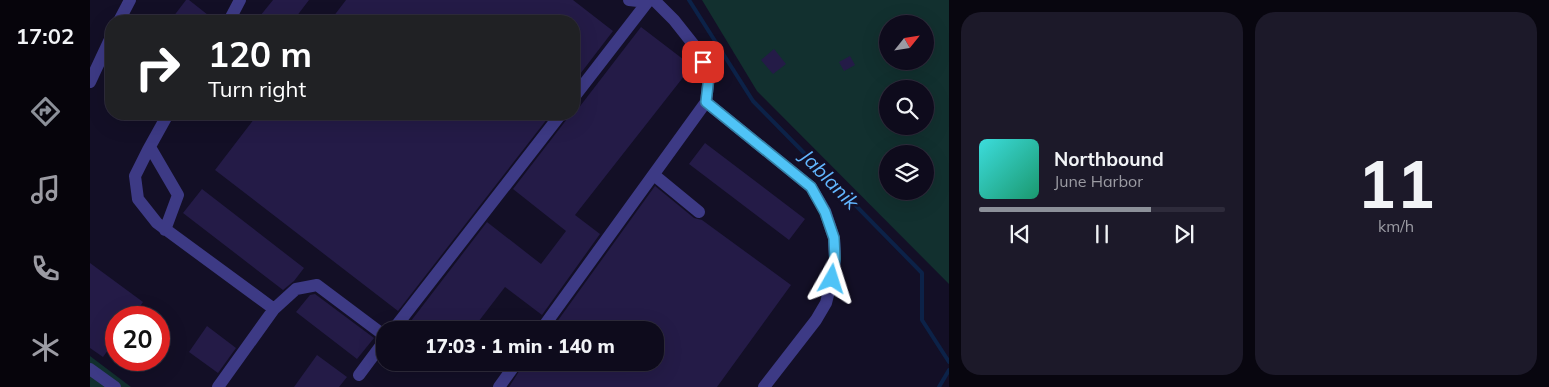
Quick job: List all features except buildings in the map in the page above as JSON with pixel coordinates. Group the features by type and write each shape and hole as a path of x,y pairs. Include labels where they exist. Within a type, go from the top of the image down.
{"street":[{"path":"122,15 130,0"},
{"path":"232,15 240,0"},
{"path":"629,0 639,0"},
{"path":"580,89 649,0"},
{"path":"548,321 706,102 709,76 697,49 674,20 654,0"},
{"path":"90,82 94,64 105,47"},
{"path":"706,102 811,187 825,212 834,238 835,259 826,303 816,320 764,387"},
{"path":"165,120 135,176 138,199 157,223 274,309"},
{"path":"400,321 556,120"},
{"path":"150,147 178,195 166,230"},
{"path":"654,175 699,212"},
{"path":"218,387 274,309 296,289 317,285 376,331"},
{"path":"359,375 376,351"},
{"path":"90,369 115,387"},
{"path":"499,387 511,371"}],"green space":[{"path":"702,0 949,0 949,284 757,91"},
{"path":"90,356 105,367 105,371 110,371 131,387 90,387"}],"waterway":[{"name":"Jablanik","path":"689,0 753,101 922,273 922,320 949,362"},
{"name":"Jablanik","path":"939,387 949,370"}],"route":[{"path":"703,62 709,76 706,102 811,187 825,212 834,238 835,259 832,279"}]}
